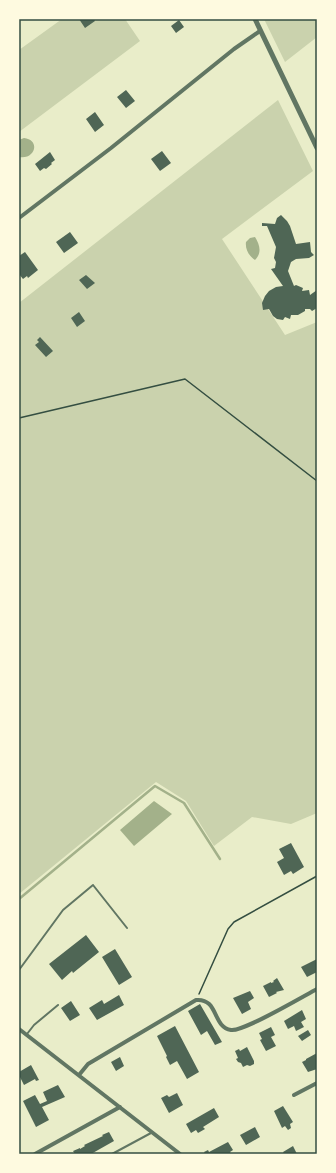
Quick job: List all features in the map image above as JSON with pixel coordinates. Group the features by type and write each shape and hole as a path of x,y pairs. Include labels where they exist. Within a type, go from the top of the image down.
{"street":[{"path":"254,19 317,148"},
{"path":"19,218 111,148 234,49 260,31"},
{"path":"79,1075 88,1064 196,1000 203,999 208,1002 221,1025 230,1030 244,1028 317,989"},
{"path":"19,1029 180,1154"},
{"path":"294,1095 317,1083"},
{"path":"35,1154 120,1107"}],"lane":[{"path":"19,970 63,910 93,885 127,928"},
{"path":"27,1034 34,1025 58,1005"},
{"path":"112,1154 152,1132"}],"path":[{"path":"19,418 185,379 317,481"},
{"path":"196,1000 228,929 234,922 317,876"}],"shaded area":[{"path":"62,19 125,19 140,41 19,132 19,50"},
{"path":"264,19 317,19 317,37 285,62"},
{"path":"278,100 313,171 222,239 285,335 317,322 317,813 291,824 252,817 214,846 186,801 156,782 19,894 19,303"},
{"path":"24,138 33,142 34,149 29,156 19,157 19,140"},
{"path":"255,237 260,249 259,255 255,260 248,252 246,242 250,238"},
{"path":"154,801 172,814 134,846 120,830"}],"building":[{"path":"79,19 94,19 95,21 85,28"},
{"path":"179,20 184,27 176,33 171,26"},
{"path":"126,90 135,101 126,108 117,97"},
{"path":"95,112 104,125 95,132 86,119"},
{"path":"162,151 171,163 160,171 151,159"},
{"path":"50,152 55,160 46,169 44,168 40,171 35,164"},
{"path":"281,215 290,226 296,244 310,242 311,252 314,255 309,258 296,259 291,262 288,271 294,286 296,285 303,288 302,291 309,290 310,295 317,290 317,308 312,311 310,309 305,309 305,311 298,315 291,315 290,319 285,317 283,320 277,319 273,316 269,309 263,310 262,303 269,291 276,287 283,286 271,269 275,268 276,262 274,258 276,247 267,226 262,226 262,223 275,224 277,218"},
{"path":"70,232 78,243 64,253 56,242"},
{"path":"25,252 38,270 28,278 27,276 23,279 19,274 19,256"},
{"path":"86,275 95,283 87,289 79,280"},
{"path":"79,312 85,321 77,327 71,318"},
{"path":"40,337 53,351 46,357 35,345 39,342 37,340"},
{"path":"291,843 304,867 293,874 291,871 284,875 277,862 284,858 279,849"},
{"path":"86,935 99,952 62,980 49,964"},
{"path":"115,949 132,977 119,985 102,957"},
{"path":"317,959 317,972 307,977 301,967"},
{"path":"277,978 284,990 276,992 277,993 269,997 263,986 274,982 273,981"},
{"path":"250,991 254,998 248,1002 251,1009 242,1014 233,998"},
{"path":"119,995 124,1005 97,1020 89,1008 102,1000 104,1004"},
{"path":"71,1001 80,1015 70,1021 61,1008"},
{"path":"200,1004 222,1042 215,1045 207,1031 201,1035 188,1011"},
{"path":"302,1010 306,1019 301,1022 304,1027 296,1031 294,1026 288,1029 284,1021"},
{"path":"175,1026 199,1072 187,1079 177,1061 170,1065 157,1036"},
{"path":"271,1027 275,1035 271,1037 276,1046 266,1051 260,1040 262,1039 259,1033"},
{"path":"308,1030 311,1035 302,1041 298,1036"},
{"path":"247,1047 254,1064 243,1067 236,1059 238,1058 235,1051 239,1049 240,1051"},
{"path":"317,1053 317,1069 308,1072 302,1062"},
{"path":"120,1057 124,1066 116,1071 111,1062"},
{"path":"31,1065 39,1080 36,1081 35,1079 24,1085 19,1072"},
{"path":"58,1085 65,1097 42,1107 49,1120 36,1127 23,1101 35,1095 40,1104 47,1101 43,1092"},
{"path":"177,1093 183,1105 169,1113 161,1098 167,1095 169,1097"},
{"path":"283,1106 293,1122 290,1124 291,1128 288,1130 285,1126 282,1128 274,1111"},
{"path":"214,1108 219,1117 203,1127 205,1129 198,1133 196,1130 191,1133 186,1124"},
{"path":"255,1127 260,1137 246,1145 240,1135"},
{"path":"109,1132 114,1141 91,1154 75,1154 73,1151 80,1149 85,1146 84,1145"},
{"path":"228,1142 233,1150 230,1152 231,1154 205,1154 204,1152 208,1150 209,1152"},
{"path":"293,1146 297,1154 284,1154 283,1152"}],"waterway":[{"path":"19,899 155,786 184,803 220,859"}]}
